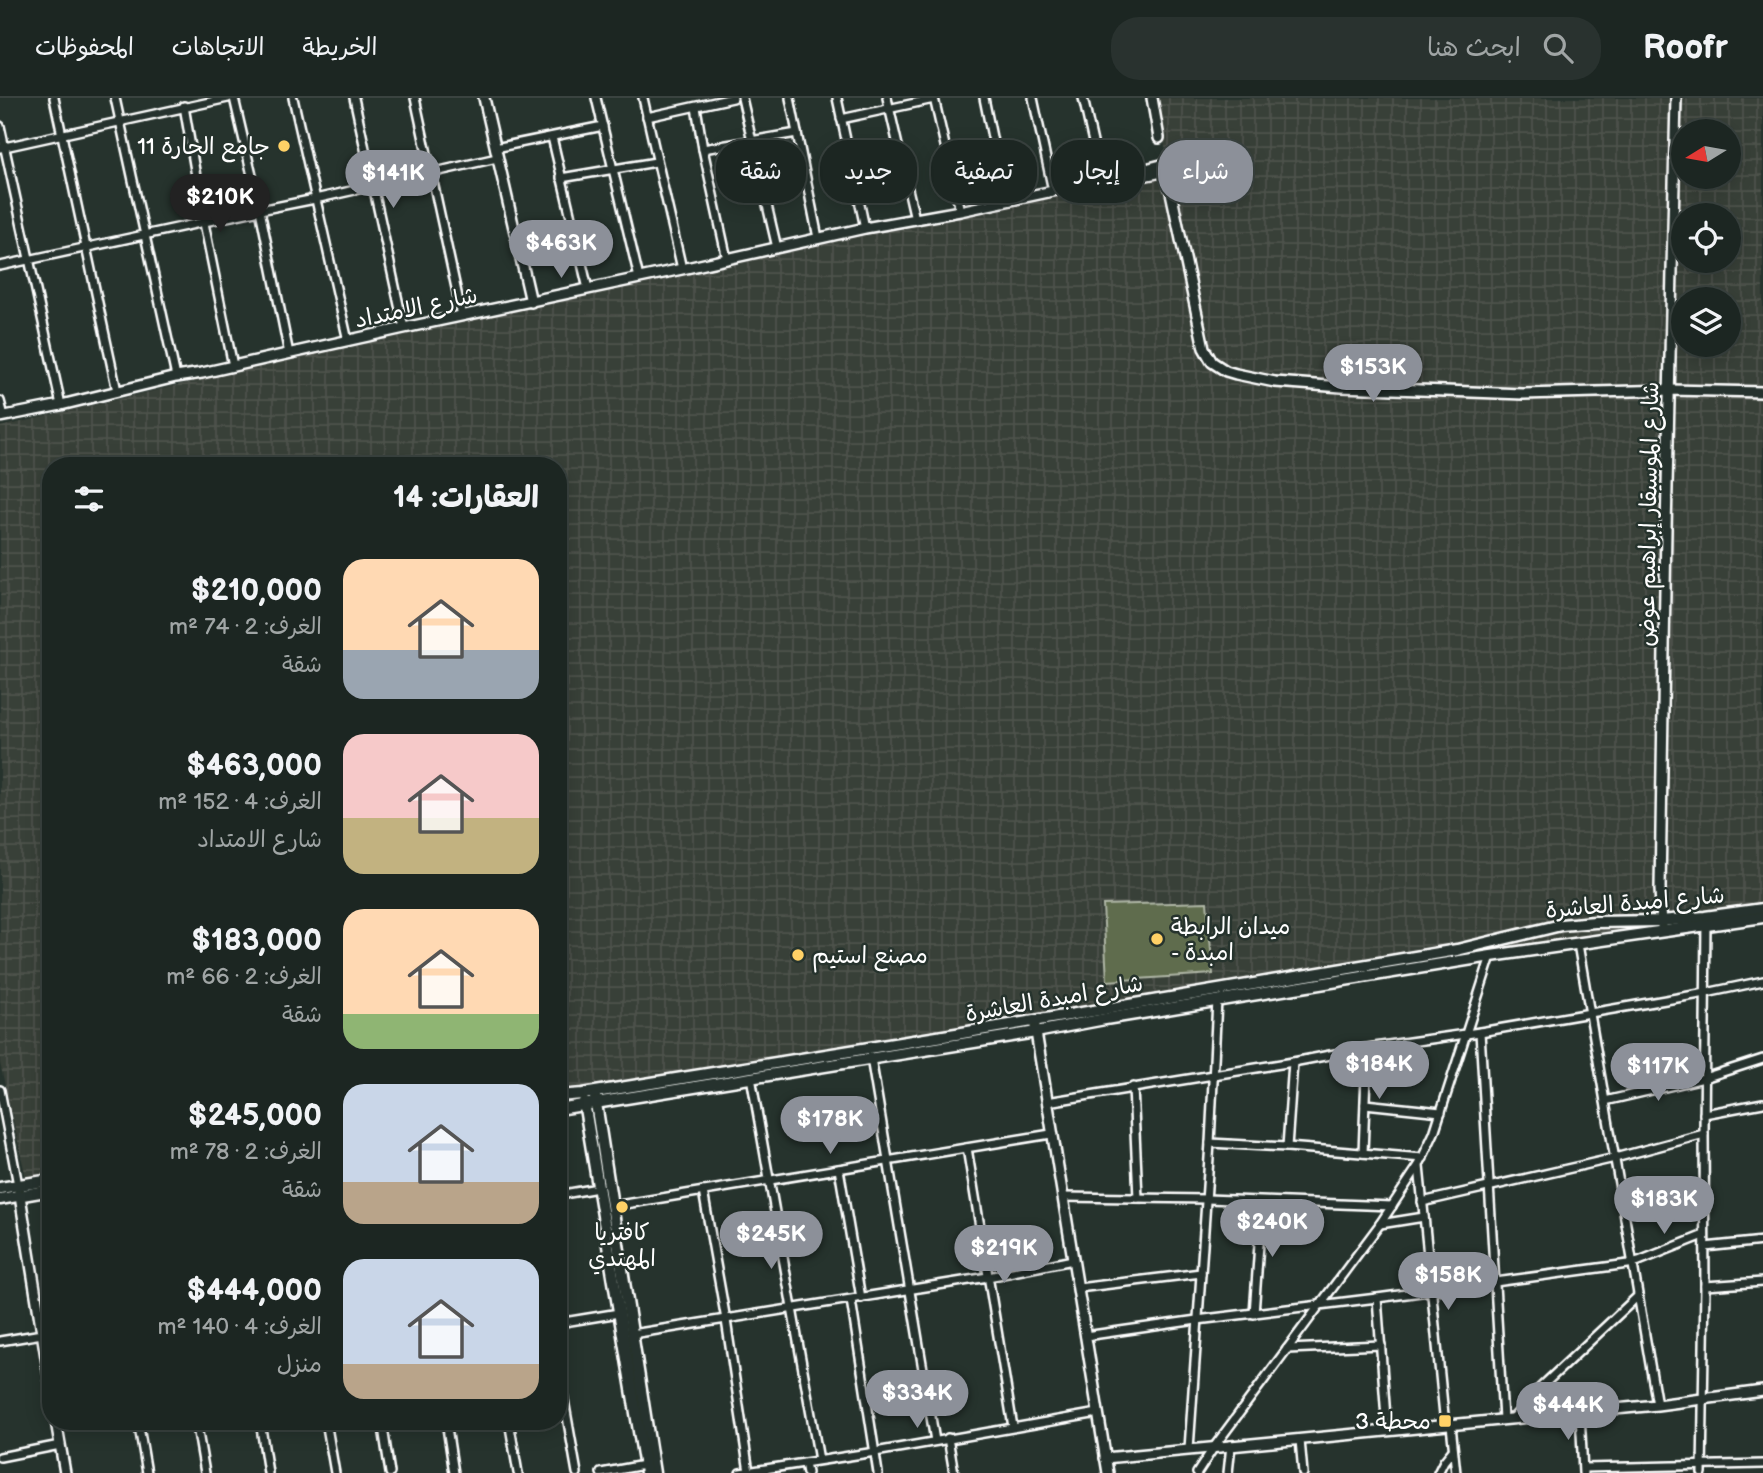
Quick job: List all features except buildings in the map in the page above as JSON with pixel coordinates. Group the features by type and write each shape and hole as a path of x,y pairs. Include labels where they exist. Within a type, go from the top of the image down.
{"main road":[{"name":"شارع امبدة العاشرة","path":"1706,922 1763,909"},
{"name":"شارع امبدة العاشرة","path":"595,1098 751,1077 1036,1032 1217,1000 1578,944 1662,926 1763,918"},
{"name":"شارع امبدة العاشرة","path":"567,1106 595,1098 1034,1021 1457,950 1561,925 1595,922 1662,926"},
{"name":"شارع امبدة العاشرة","path":"567,1098 584,1100"},
{"path":"595,1098 632,1334 633,1372 645,1469"},
{"path":"584,1100 619,1313 654,1473"},
{"path":"0,1199 42,1183"},
{"path":"0,1188 42,1190"}],"street":[{"path":"54,98 117,391"},
{"path":"115,98 176,377"},
{"path":"2,148 228,98"},
{"path":"234,98 289,354"},
{"path":"293,98 348,341"},
{"path":"354,98 404,328"},
{"path":"415,98 462,316"},
{"path":"484,98 531,302"},
{"path":"596,98 639,278"},
{"path":"643,98 682,269"},
{"path":"647,117 733,98"},
{"path":"742,98 751,140"},
{"path":"790,98 818,238"},
{"path":"837,98 864,228"},
{"path":"887,98 915,219"},
{"path":"841,119 934,98 960,211"},
{"path":"984,98 993,140"},
{"path":"1033,98 1051,182"},
{"path":"1083,98 1092,140"},
{"path":"1152,98 1159,138"},
{"name":"شارع الموسيقار إبراهيم عوض","path":"1662,926 1660,889 1663,682 1676,98"},
{"path":"184,106 233,366"},
{"path":"696,107 727,259"},
{"path":"0,126 2,148 30,259 61,405"},
{"path":"0,266 315,199 431,172 552,137 603,126"},
{"path":"757,140 796,133"},
{"path":"552,137 588,289"},
{"path":"703,149 716,147"},
{"path":"561,178 656,162"},
{"name":"شارع الامتداد","path":"1144,170 1166,167 1204,348 1212,362 1227,371 1276,382 1342,387 1523,394 1670,390"},
{"path":"765,203 776,248"},
{"name":"شارع الامتداد","path":"2,417 864,228 996,203"},
{"path":"1670,390 1763,392"},
{"path":"0,401 2,417"},
{"path":"1702,1469 1706,922"},
{"path":"1578,944 1657,1405"},
{"path":"1197,1473 1380,1224 1421,1162 1441,1112 1491,956"},
{"path":"1047,1102 1367,1048 1480,1032 1763,981"},
{"path":"1189,1449 1207,1199 1217,1000"},
{"path":"1034,1021 1108,1473"},
{"path":"1480,1032 1495,1281 1508,1419"},
{"path":"1363,1153 1367,1048"},
{"path":"871,1058 935,1441"},
{"path":"1605,1101 1704,1078 1763,1059"},
{"path":"1287,1147 1293,1062"},
{"path":"751,1077 818,1460"},
{"path":"1133,1087 1138,1198"},
{"path":"0,1090 42,1336"},
{"path":"1704,1114 1763,1103"},
{"path":"1365,1104 1441,1112"},
{"path":"613,1206 1051,1134"},
{"path":"1423,1202 1615,1158 1704,1134"},
{"path":"1210,1143 1363,1153 1421,1162"},
{"path":"967,1148 1013,1427"},
{"path":"1421,1162 1432,1290 1456,1472 1441,1473 1444,1461 1453,1450"},
{"path":"839,1169 861,1298"},
{"path":"567,1193 598,1188"},
{"path":"703,1191 749,1472"},
{"path":"1062,1197 1392,1206"},
{"path":"1254,1314 1262,1202"},
{"path":"1380,1224 1424,1217"},
{"path":"1085,1336 1633,1263 1704,1235"},
{"path":"1705,1247 1763,1241"},
{"path":"632,1334 792,1310 1073,1260"},
{"path":"1078,1288 1201,1273"},
{"path":"1705,1286 1763,1282"},
{"path":"1508,1419 1637,1297"},
{"path":"1377,1298 1387,1431"},
{"path":"851,1300 878,1473"},
{"path":"567,1322 619,1313"},
{"path":"0,1341 41,1330"},
{"path":"1287,1349 1381,1345"},
{"path":"1105,1458 1657,1405 1763,1391"},
{"path":"1580,1412 1583,1470 1702,1469 1763,1464"},
{"path":"740,1473 1098,1413"},
{"path":"567,1417 577,1473"},
{"path":"57,1430 65,1473"},
{"path":"139,1430 146,1473"},
{"path":"198,1430 205,1473"},
{"path":"261,1430 268,1473"},
{"path":"328,1430 335,1473"},
{"path":"383,1430 390,1473"},
{"path":"447,1430 454,1473"},
{"path":"511,1430 518,1473"},
{"path":"948,1438 954,1473"},
{"path":"1300,1440 1303,1473"},
{"path":"1228,1473 1231,1445"},
{"path":"0,1457 60,1446"},
{"path":"805,1462 807,1473"},
{"path":"601,1473 645,1469"}],"shaded area":[{"path":"1154,98 1763,98 1763,909 567,1108 567,457 42,457 42,1193 30,1195 0,1063 0,427 531,302 534,304 979,203 1037,203 1037,190 1051,187 1051,203 1144,203 1144,165 1158,162 1158,203 1253,203 1253,140 1163,140"}],"green space":[{"name":"ميدان الرابطة - امبدة","path":"1207,902 1213,974 1107,981 1103,905"}],"place":[{"name":"جامع الحارة 11","path":"284,146"},
{"name":"ميدان الرابطة - امبدة","path":"1157,939"},
{"name":"مصنع استيم","path":"798,955"},
{"name":"كافتريا المهتدي","path":"622,1207"},
{"name":"محطة 3","path":"1445,1421"}]}
